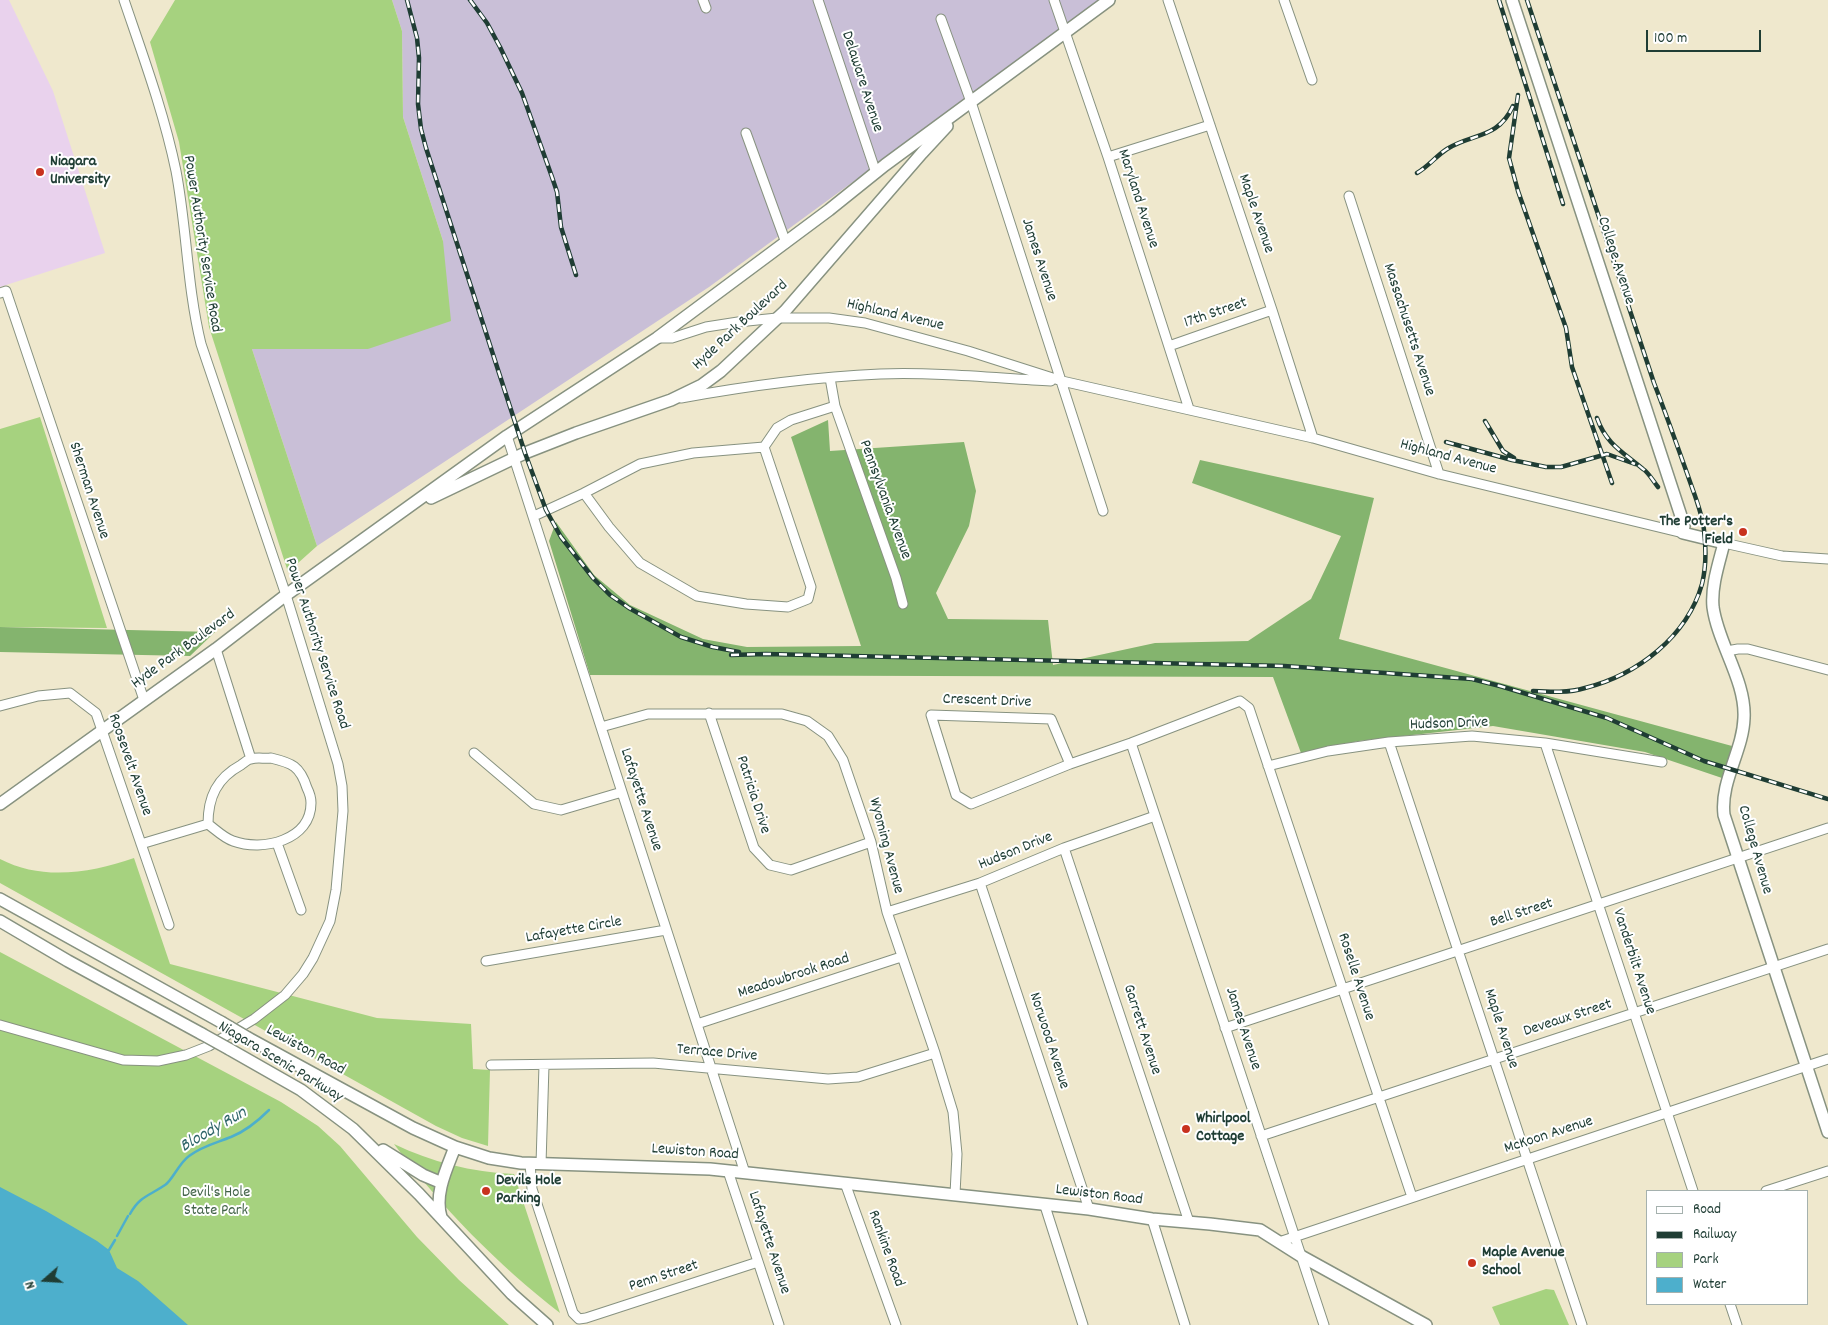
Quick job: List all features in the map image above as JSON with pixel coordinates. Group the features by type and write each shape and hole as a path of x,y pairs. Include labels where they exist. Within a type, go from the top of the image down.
{"main road":[{"name":"Hyde Park Boulevard","path":"0,804 216,649 286,595 506,436 657,338 1109,0"},
{"name":"College Avenue","path":"1512,0 1682,516 1683,532"},
{"name":"Hyde Park Boulevard","path":"387,522 455,485 514,458 576,433 670,400 702,385 721,371 777,318 815,278 922,153 971,102"},
{"name":"Highland Avenue","path":"1683,532 1724,543"},
{"name":"College Avenue","path":"1724,543 1714,586 1713,602 1715,614 1740,691 1744,711 1743,730 1727,781 1724,815 1828,1132"},
{"name":"Lewiston Road","path":"0,899 386,1115 455,1147 497,1160 536,1164 672,1167 745,1172 955,1194 1045,1206 1089,1209 1152,1220 1260,1230 1301,1256 1426,1325"},
{"name":"Niagara Scenic Parkway","path":"0,921 307,1094 363,1138 512,1294 548,1325"},
{"path":"363,1138 423,1175 442,1182"},
{"path":"442,1220 439,1207 442,1182 455,1147"}],"street":[{"name":"Power Authority Service Road","path":"0,1025 114,1058 141,1062 168,1060 202,1049 254,1019 284,995 308,967 326,930 335,900 341,840 342,794 338,764 286,595 201,344 192,305 180,201 168,138 124,0"},
{"name":"Delaware Avenue","path":"818,0 876,173"},
{"name":"Maryland Avenue","path":"1054,0 1108,157 1189,409"},
{"name":"Maple Avenue","path":"1168,0 1313,438"},
{"path":"1284,0 1312,80"},
{"name":"James Avenue","path":"941,19 971,102 1104,511"},
{"path":"1108,157 1210,125"},
{"path":"746,132 786,243"},
{"name":"Massachusetts Avenue","path":"1350,196 1439,474"},
{"name":"Sherman Avenue","path":"3,292 144,700"},
{"name":"17th Street","path":"1169,346 1272,310"},
{"name":"Highland Avenue","path":"657,338 672,338 706,328 738,322 777,318 829,318 865,323 968,351 1062,381 1313,438 1439,474 1683,532"},
{"name":"Highland Avenue","path":"670,400 800,379 881,374 1062,381"},
{"name":"Pennsylvania Avenue","path":"830,378 835,406 896,578 903,604"},
{"path":"764,447 777,428 791,420 835,406"},
{"name":"Lafayette Avenue","path":"506,436 534,516 745,1172"},
{"path":"584,493 609,528 640,563 697,596 746,604 788,607 808,599 811,587 764,447"},
{"path":"534,516 640,464 693,453 764,447"},
{"name":"Highland Avenue","path":"1724,543 1782,556 1828,559"},
{"path":"216,649 251,758"},
{"path":"1727,651 1748,649 1828,670"},
{"name":"Roosevelt Avenue","path":"0,706 38,696 70,693 96,713 169,925"},
{"name":"Crescent Drive","path":"1070,764 1051,718 931,715 956,796 971,804 1070,764 1131,743 1240,701 1250,708 1268,766"},
{"name":"Wyoming Avenue","path":"601,727 648,714 709,712 782,714 807,721 828,736 843,760 872,842 886,912 935,1052 953,1112 957,1154 955,1194"},
{"name":"Patricia Drive","path":"709,712 754,848 770,865 791,870 872,842"},
{"name":"Hudson Drive","path":"1268,766 1328,750 1389,742 1472,736 1545,743 1662,762"},
{"name":"Maple Avenue","path":"1389,742 1582,1325"},
{"name":"James Avenue","path":"1131,743 1324,1325"},
{"name":"Vanderbilt Avenue","path":"1545,743 1693,1190"},
{"path":"474,753 534,804 561,810 622,792"},
{"path":"251,758 271,758 289,762 303,775 312,801 309,817 294,835 277,843 256,845 233,841 208,824 208,810 217,784 229,771 251,758"},
{"name":"Roselle Avenue","path":"1268,766 1344,988 1412,1197"},
{"name":"Hudson Drive","path":"886,912 980,883 1064,848 1155,816"},
{"path":"141,844 208,824"},
{"name":"Bell Street","path":"1226,1028 1828,828"},
{"path":"277,843 301,910"},
{"name":"Garrett Avenue","path":"1064,848 1189,1222"},
{"name":"Norwood Avenue","path":"980,883 1089,1209"},
{"name":"Lafayette Circle","path":"486,961 666,930"},
{"name":"Deveaux Street","path":"1261,1136 1828,949"},
{"name":"Meadowbrook Road","path":"697,1024 901,957"},
{"name":"Terrace Drive","path":"491,1064 640,1063 828,1079 858,1077 935,1052"},
{"name":"McKoon Avenue","path":"1279,1242 1828,1059"},
{"path":"536,1164 544,1064"},
{"name":"Penn Street","path":"536,1164 532,1189 573,1314 579,1318 586,1318 758,1262"},
{"name":"Lafayette Avenue","path":"728,1171 779,1325"},
{"path":"1769,1190 1828,1171"},
{"name":"Rankine Road","path":"846,1183 896,1325"},
{"path":"1045,1206 1083,1325"},
{"path":"1152,1220 1185,1325"},
{"path":"1730,1305 1737,1325"}],"shaded area":[{"name":"Niagara University","path":"0,0 9,0 53,91 105,253 0,287"},
{"path":"392,0 1102,0 709,287 317,546 252,349 368,349 443,241 403,117 402,31"}],"green space":[{"path":"175,0 392,0 402,31 403,117 443,241 451,321 368,349 252,349 317,546 288,572 209,327 179,142 150,42"},
{"path":"40,417 107,628 0,627 0,429"},
{"path":"828,420 830,451 964,442 976,491 969,526 936,593 948,619 1048,620 1053,665 1155,643 1248,641 1311,599 1341,536 1192,483 1200,460 1374,498 1339,639 1732,746 1722,778 1645,752 1493,726 1359,741 1301,753 1273,677 590,675 549,541 556,522 594,575 630,605 703,639 747,647 861,646 791,437"},
{"path":"0,627 215,632 190,656 0,652"},
{"path":"134,858 170,964 377,1018 471,1024 473,1069 490,1070 488,1146 462,1138 436,1126 0,883 0,859 16,866 33,870 67,872 101,868"},
{"name":"Devil's Hole State Park","path":"0,952 281,1102 318,1126 340,1146 417,1237 459,1280 509,1325 172,1325 0,1188"},
{"path":"394,1144 452,1165 482,1171 514,1174 560,1313 514,1275 471,1234 431,1191"},
{"path":"1546,1289 1554,1290 1569,1325 1500,1325 1492,1307"}],"water":[{"path":"0,1187 97,1241 109,1250 117,1268 138,1281 188,1325 0,1325"}],"waterway":[{"name":"Bloody Run","path":"130,1214 141,1200 168,1183 189,1156 204,1147 242,1132 269,1110"},
{"name":"Bloody Run","path":"117,1236 128,1216"},
{"name":"Bloody Run","path":"109,1250 115,1240"}],"railway":[{"path":"407,0 417,38 419,58 418,104 421,129 426,148 525,453 546,510 561,537 593,578 610,595 629,608 681,637 713,647 739,652"},
{"path":"470,0 487,23 522,93 557,192 561,227 576,275"},
{"path":"1499,0 1563,204"},
{"path":"1527,0 1654,383 1698,503 1705,537 1703,578 1695,603 1685,621 1657,651 1623,674 1604,682 1573,691 1533,691"},
{"path":"1518,95 1509,158 1518,191 1566,328 1572,367 1612,483"},
{"path":"1417,173 1447,149 1492,130 1507,117 1513,106"},
{"path":"1597,418 1610,441 1645,471 1658,487"},
{"path":"1485,421 1503,451 1514,458"},
{"path":"1446,442 1546,467 1561,467 1607,454 1635,464"},
{"path":"731,655 766,654 1284,666 1472,679 1607,718 1704,761 1828,799"}],"place":[{"name":"Niagara University","path":"40,172"},
{"name":"The Potter's Field","path":"1743,532"},
{"name":"Whirlpool Cottage","path":"1186,1129"},
{"name":"Devils Hole Parking","path":"486,1191"},
{"name":"Maple Avenue School","path":"1472,1263"}]}
